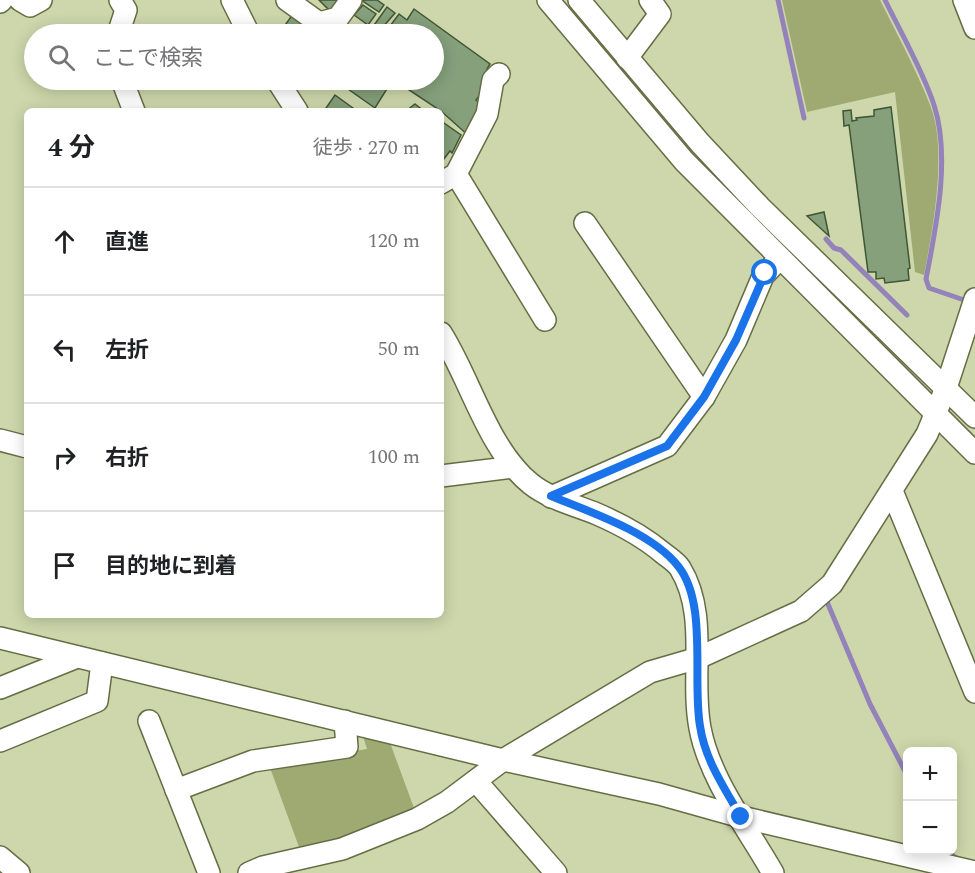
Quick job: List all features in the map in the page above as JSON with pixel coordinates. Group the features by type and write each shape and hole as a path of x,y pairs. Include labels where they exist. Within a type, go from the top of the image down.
{"street":[{"path":"20,0 30,6 41,0"},
{"path":"120,0 126,10 121,24"},
{"path":"232,0 244,24"},
{"path":"287,0 319,23 338,18 351,0"},
{"path":"548,0 684,161 975,453"},
{"path":"579,0 699,143 760,207 975,417"},
{"path":"627,58 660,15 650,0"},
{"path":"964,0 975,28"},
{"path":"499,74 494,81 487,114 448,179 545,320"},
{"path":"126,90 133,108"},
{"path":"283,90 295,108"},
{"path":"585,223 704,397"},
{"path":"551,496 667,446 704,397 736,340 763,276 780,258"},
{"path":"249,873 263,867 342,849 417,819 476,781 503,760 650,672 698,658 801,611 832,584 927,434 946,388 975,299"},
{"path":"444,338 484,419 514,467 531,484 551,496 599,515 648,541 678,565 692,588 698,658 697,705 708,759 773,873"},
{"path":"0,440 24,446"},
{"path":"444,476 514,467"},
{"path":"892,491 970,664 975,692"},
{"path":"0,638 503,760 659,794 741,817 975,872"},
{"path":"0,687 77,657"},
{"path":"0,741 97,701 102,663"},
{"path":"149,721 209,873"},
{"path":"176,790 253,761 347,747 345,721"},
{"path":"476,781 556,873"},
{"path":"0,857 19,873"}],"green space":[{"path":"782,0 880,0 919,78 935,123 938,144 937,189 924,275 915,272 895,92 807,112"},
{"path":"362,733 389,740 414,808 356,834 299,847 269,765 367,749"}],"building":[{"path":"319,0 338,0 330,11"},
{"path":"361,0 377,0 384,5 379,12"},
{"path":"363,5 376,14 369,24 354,15"},
{"path":"387,7 395,13 385,24 375,24"},
{"path":"414,9 435,24 392,24 399,14 407,20"},
{"path":"293,14 307,24 286,24"},
{"path":"444,31 490,64 487,69 492,73 489,83 476,100 480,103 470,137 444,114 444,108 436,108 409,90 444,90"},
{"path":"349,90 386,90 375,108"},
{"path":"335,95 353,108 326,108"},
{"path":"891,107 910,268 908,269 909,280 885,283 884,278 876,279 876,272 868,272 849,125 844,126 843,111 851,110 852,121 857,120 856,118 874,116 874,110"},
{"path":"444,123 461,135 452,153 450,151 444,159"},
{"path":"824,212 829,236 807,216"}],"waterway":[{"path":"778,0 804,118"},
{"path":"885,0 924,79 939,125 942,169 934,237 926,279 929,288 967,301"},
{"path":"826,239 834,248 841,250 907,315"},
{"path":"825,597 870,704 903,767"},
{"path":"953,855 957,859"}],"route":[{"path":"741,817 708,759 700,728 697,705 698,658 692,588 678,565 648,541 599,515 551,496 667,446 704,397 736,340 765,273"}]}
